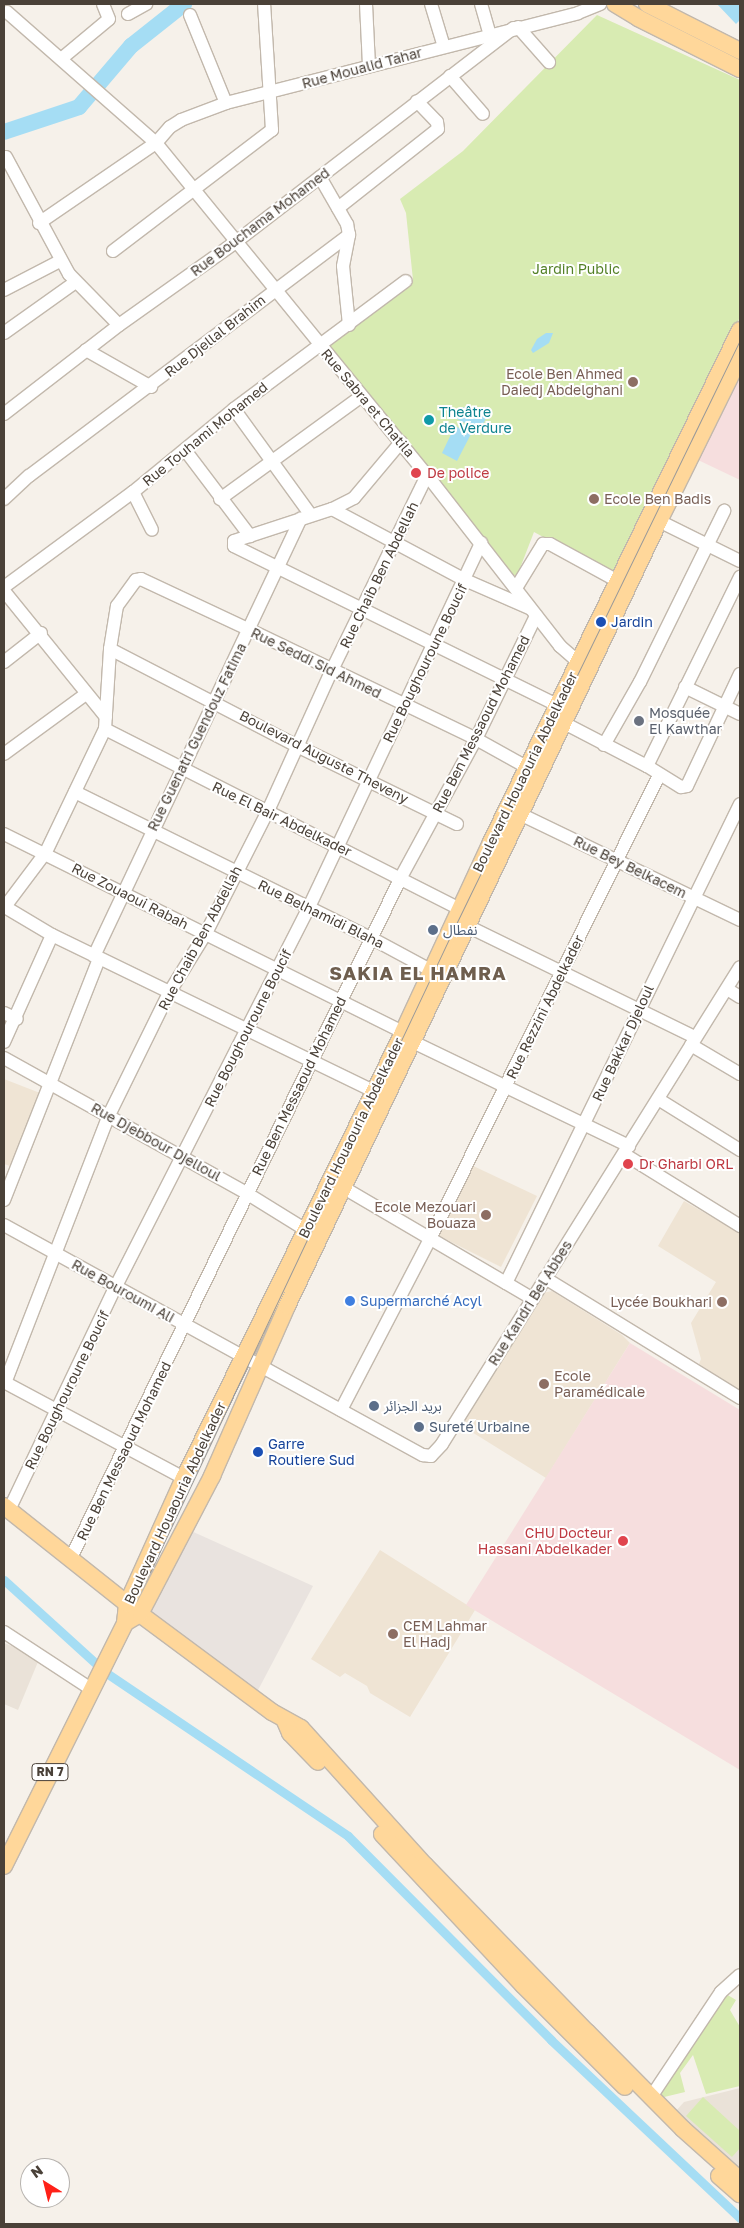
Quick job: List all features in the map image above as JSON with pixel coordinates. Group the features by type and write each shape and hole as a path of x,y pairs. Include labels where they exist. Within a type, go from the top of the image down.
{"main road":[{"path":"615,4 669,22"},
{"path":"647,4 669,22 713,47 740,69"},
{"path":"713,47 740,51"},
{"name":"Boulevard Houaouria Abdelkader","path":"134,1609 184,1478 373,1091 408,1037 432,971 520,814 564,723 583,667 618,581 740,330"},
{"name":"Boulevard Houaouria Abdelkader","path":"93,1683 108,1652 212,1476 344,1188 408,1037 528,768 559,706 583,667 740,357"},
{"path":"6,1508 134,1609 285,1721 293,1736 416,1874 740,2180"},
{"name":"RN 7","path":"4,1866 93,1683"},
{"path":"528,1981 676,2137 740,2194"}],"street":[{"path":"61,59 109,19 103,4"},
{"path":"128,14 146,4"},
{"path":"113,251 272,130 264,4"},
{"path":"366,4 370,66"},
{"path":"431,4 444,46"},
{"path":"481,4 490,35"},
{"name":"Rue Moualid Tahar","path":"39,223 156,143 170,127 181,120 226,103 578,13 600,4"},
{"name":"Rue Sabra et Chatila","path":"8,12 156,143 276,288 318,345 401,442 533,612 583,667"},
{"path":"190,15 226,103"},
{"path":"516,28 549,62"},
{"name":"Rue Bouchama Mohamed","path":"4,414 119,325 237,241 417,101 516,28"},
{"path":"450,76 482,114"},
{"path":"338,208 438,129 437,122 417,101"},
{"path":"6,158 39,223 74,283 119,325"},
{"path":"320,177 338,208 349,235 344,255 349,326"},
{"name":"Rue Djellal Brahim","path":"4,499 29,476 151,387 276,288 349,235"},
{"path":"4,290 60,261"},
{"name":"Rue Touhami Mohamed","path":"4,589 133,492 234,409 318,345 349,326 406,281"},
{"path":"4,333 74,283"},
{"path":"86,350 151,387"},
{"path":"220,499 362,396"},
{"path":"234,409 272,461 306,516"},
{"path":"401,442 362,491 332,509 234,541 236,548 559,706"},
{"path":"185,450 220,499 250,536"},
{"name":"Rue Chaib Ben Abdellah","path":"5,1382 109,1115 169,993 206,933 235,872 267,813 296,746 427,475"},
{"path":"133,492 152,530"},
{"path":"332,509 466,580 533,612"},
{"path":"604,745 640,682 724,511"},
{"name":"Rue Guenatri Guendouz Fatima","path":"97,957 151,831 183,771 278,567 306,516"},
{"path":"658,521 708,543 740,560"},
{"name":"Rue Boughouroune Boucif","path":"6,1508 58,1411 116,1286 248,1031 403,705 466,580 481,543"},
{"path":"516,588 543,544 550,544 618,581"},
{"path":"647,766 740,577"},
{"name":"Rue Seddi Sid Ahmed","path":"110,649 117,606 130,584 141,579 476,739 528,768"},
{"path":"4,589 41,633 105,723"},
{"name":"Rue Ben Messaoud Mohamed","path":"70,1560 126,1448 401,877 476,739 533,612"},
{"path":"4,662 41,633"},
{"path":"110,649 105,723 46,852 4,907 52,935 373,1091"},
{"name":"Boulevard Auguste Theveny","path":"110,649 214,701 296,746 369,779 457,824"},
{"path":"564,723 647,766 681,787 691,781 740,674"},
{"path":"685,687 740,714"},
{"path":"4,754 86,694"},
{"name":"Rue El Bair Abdelkader","path":"105,723 183,771 401,877 463,917 560,974 693,1041 740,1074"},
{"name":"Rue Rezzini Abdelkader","path":"341,1410 430,1238 560,974 619,860 659,775"},
{"name":"Rue Belhamidi Blaha","path":"75,792 371,938 432,971"},
{"name":"Rue Bakkar Djeloul","path":"506,1283 740,804"},
{"name":"Rue Bey Belkacem","path":"520,814 619,860 740,920"},
{"name":"Rue Zouaoui Rabah","path":"4,834 46,852 123,894 341,999 505,1088 584,1126 626,1150 739,1222"},
{"path":"4,1042 17,1018 52,935"},
{"path":"4,1200 8,1178 49,1083 97,957"},
{"name":"Rue Kandri Bel Abbes","path":"243,1357 423,1455 431,1456 437,1451 740,967"},
{"path":"727,989 740,997"},
{"path":"4,1013 17,1018"},
{"name":"Rue Djebbour Djelloul","path":"4,1058 248,1194 306,1230"},
{"path":"658,1099 740,1150"},
{"path":"344,1188 533,1299"},
{"name":"Rue Bouroumi Ali","path":"4,1225 243,1357"},
{"path":"545,1278 740,1398"},
{"path":"5,1382 184,1478"},
{"path":"4,1632 93,1683"},
{"path":"651,2097 722,1992 740,1975"}],"shaded area":[{"path":"740,364 740,480 698,460"},
{"path":"4,1079 40,1093 10,1166 4,1164"},
{"name":"Ecole Mezouari Bouaza","path":"469,1164 537,1196 501,1267 435,1234"},
{"name":"Lycée Boukhari","path":"684,1201 740,1233 740,1391 699,1364 701,1359 691,1323 716,1282 658,1246"},
{"name":"Ecole Paramédicale","path":"552,1291 622,1335 630,1343 546,1478 459,1424 539,1294"},
{"name":"CHU Docteur Hassani Abdelkader","path":"630,1343 740,1410 740,1770 466,1605"},
{"path":"189,1530 313,1586 257,1692 148,1612"},
{"name":"CEM Lahmar El Hadj","path":"380,1550 475,1610 410,1717 370,1693 367,1686 345,1673 340,1677 311,1659"},
{"path":"4,1643 40,1657 18,1710 4,1704"},
{"path":"740,2088 740,2169 676,2111 684,2102"}],"green space":[{"name":"Jardin Public","path":"597,15 740,80 740,317 615,576 534,532 517,576 502,571 326,345 413,280 406,213 400,199 463,151"},
{"path":"726,1994 736,2000 730,2010 740,2027 740,2086 706,2094 693,2055 680,2073 685,2092 660,2098 659,2094"},
{"path":"703,2097 740,2131 740,2148 732,2157 686,2116"}],"water":[{"path":"717,4 740,4 740,20 736,24"},
{"path":"546,333 553,333 549,343 533,353 531,350 537,339"},
{"path":"463,407 486,418 480,431 457,419"},
{"path":"455,426 471,434 457,461 442,453"}],"waterway":[{"path":"4,132 79,107 131,46 184,4"},
{"path":"4,1580 105,1672 348,1836 551,2040 740,2218"}],"tram line":[{"path":"150,1572 457,922 740,340"}],"place":[{"name":"Ecole Ben Ahmed Daiedj Abdelghani","path":"633,382"},
{"name":"Theâtre de Verdure","path":"429,420"},
{"name":"De police","path":"416,473"},
{"name":"Ecole Ben Badis","path":"594,499"},
{"name":"Jardin","path":"601,622"},
{"name":"Mosquée El Kawthar","path":"639,721"},
{"name":"نفطال","path":"433,930"},
{"name":"Dr Gharbi ORL","path":"628,1164"},
{"name":"Ecole Mezouari Bouaza","path":"486,1215"},
{"name":"Supermarché Acyl","path":"350,1301"},
{"name":"Lycée Boukhari","path":"722,1302"},
{"name":"Ecole Paramédicale","path":"544,1384"},
{"name":"بريد الجزائر","path":"374,1406"},
{"name":"Sureté Urbaine","path":"419,1427"},
{"name":"Garre Routiere Sud","path":"258,1452"},
{"name":"CHU Docteur Hassani Abdelkader","path":"623,1541"},
{"name":"CEM Lahmar El Hadj","path":"393,1634"}],"district":[{"name":"SAKIA EL HAMRA","path":"418,973"}]}
